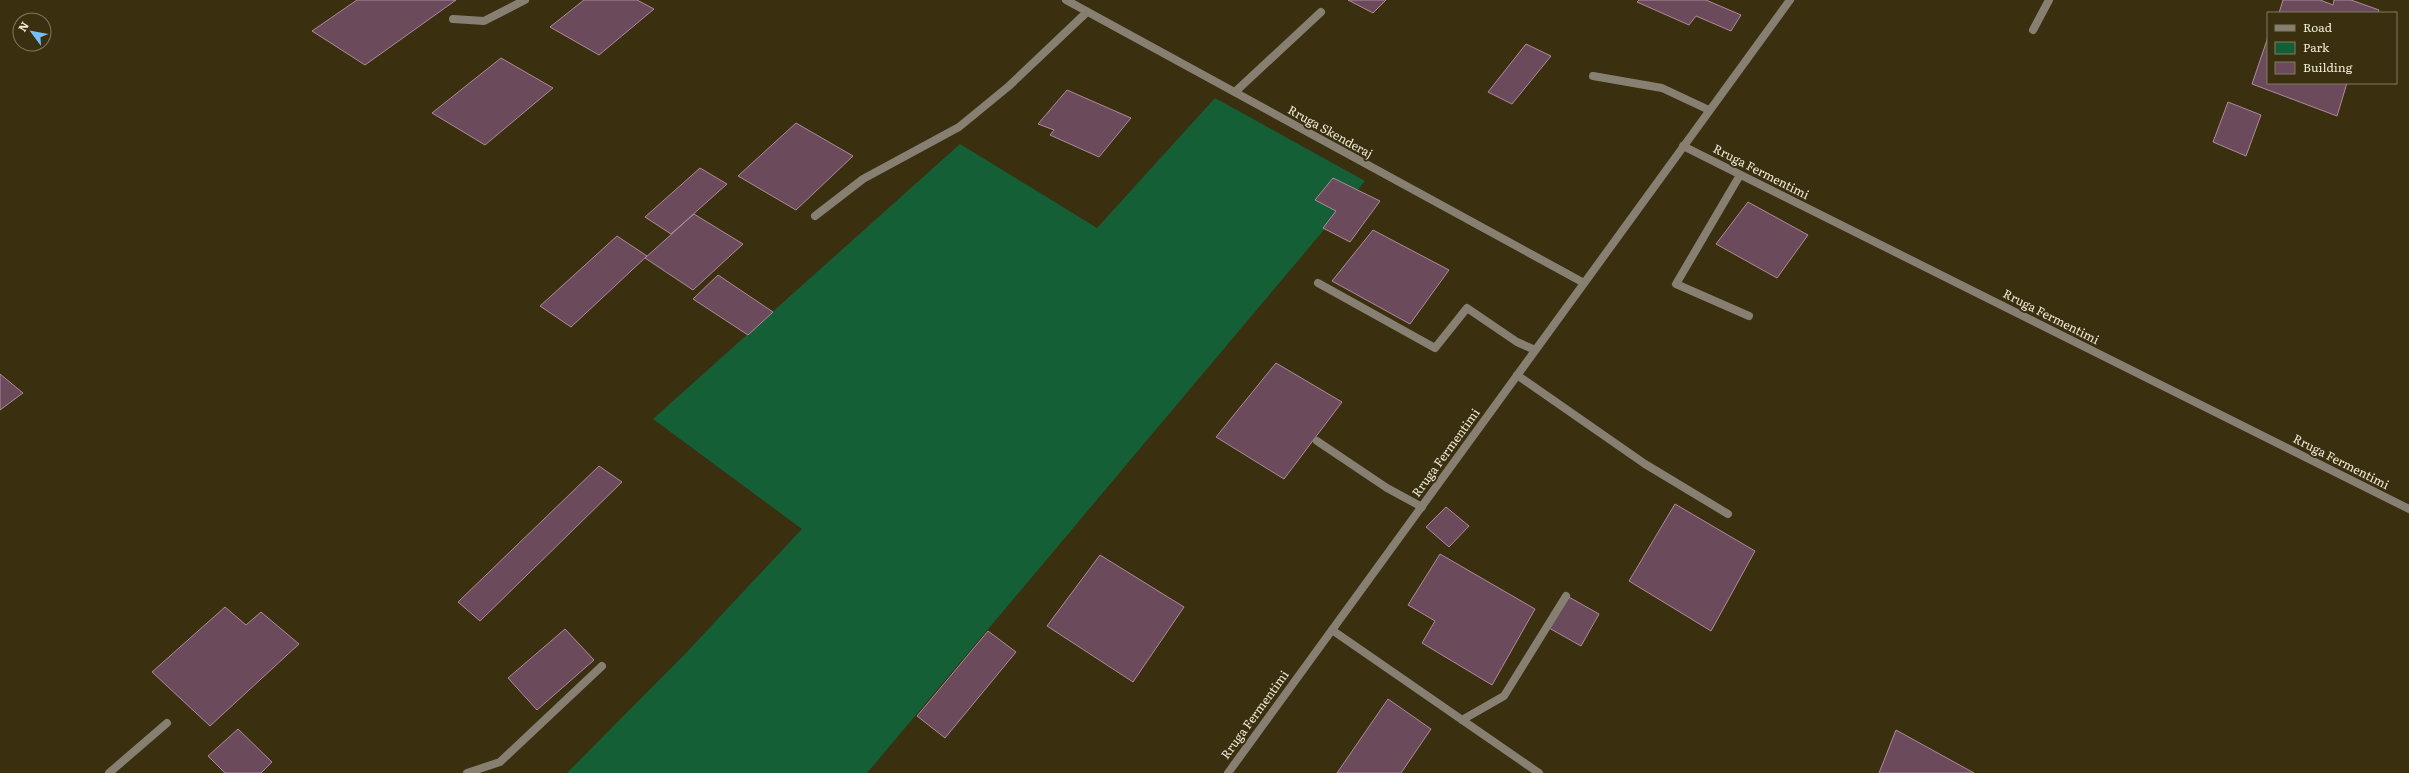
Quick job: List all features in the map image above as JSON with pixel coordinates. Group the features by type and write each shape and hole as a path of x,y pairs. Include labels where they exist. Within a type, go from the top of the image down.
{"street":[{"path":"453,19 484,21 525,0"},
{"name":"Rruga Skenderaj","path":"1066,0 1584,284"},
{"name":"Rruga Fermentimi","path":"1228,773 1790,0"},
{"path":"2033,30 2049,0"},
{"path":"815,216 838,195 870,175 913,154 959,127 1012,82 1088,12"},
{"path":"1235,92 1321,12"},
{"path":"1593,76 1662,88 1709,110"},
{"name":"Rruga Fermentimi","path":"1683,146 2409,509"},
{"path":"1740,175 1676,284 1749,316"},
{"path":"1318,283 1434,348 1467,308 1517,342 1535,350"},
{"path":"1517,375 1546,393 1645,464 1728,514"},
{"path":"1317,441 1387,488 1422,507"},
{"path":"1462,720 1504,696 1566,596"},
{"path":"1332,630 1539,773"},
{"path":"466,773 500,762 602,666"},
{"path":"109,773 167,723"}],"green space":[{"path":"1215,98 1365,181 867,773 567,773 686,653 802,529 653,419 960,144 1097,228"}],"building":[{"path":"357,0 456,0 365,65 312,31"},
{"path":"584,0 637,0 654,9 599,55 550,27"},
{"path":"1348,0 1386,0 1373,13"},
{"path":"1639,0 1706,0 1741,15 1731,31 1696,16 1689,25 1637,2"},
{"path":"2283,0 2320,0 2333,5 2334,0 2351,0 2379,10 2378,12 2279,12"},
{"path":"2267,40 2267,84 2347,84 2337,116 2252,84"},
{"path":"1526,44 1551,56 1512,104 1488,92"},
{"path":"501,58 553,88 485,145 432,113"},
{"path":"1067,90 1131,118 1099,157 1050,135 1054,130 1038,124"},
{"path":"2228,102 2261,115 2246,156 2213,142"},
{"path":"796,123 853,156 796,210 738,176"},
{"path":"700,168 727,184 671,234 645,217"},
{"path":"1333,178 1380,201 1350,242 1323,228 1336,211 1315,200"},
{"path":"1748,202 1808,235 1777,278 1716,244"},
{"path":"694,214 743,244 693,290 645,258"},
{"path":"1373,230 1449,270 1410,324 1332,281"},
{"path":"617,236 647,256 571,327 540,306"},
{"path":"718,275 773,312 748,335 693,299"},
{"path":"1276,363 1342,402 1284,479 1216,437"},
{"path":"0,374 23,393 0,410"},
{"path":"599,466 622,482 480,621 458,602"},
{"path":"1675,504 1755,551 1711,631 1629,581"},
{"path":"1446,507 1469,526 1449,547 1426,527"},
{"path":"1440,554 1535,609 1492,685 1422,643 1435,621 1408,605"},
{"path":"1100,555 1184,607 1133,682 1047,626"},
{"path":"1567,596 1599,614 1581,646 1549,628"},
{"path":"225,607 246,625 261,612 299,644 210,726 152,672"},
{"path":"565,629 594,660 537,710 508,678"},
{"path":"988,631 1016,652 945,738 917,716"},
{"path":"1388,699 1431,729 1401,773 1337,773"},
{"path":"238,729 272,762 261,773 225,773 208,756"},
{"path":"1896,730 1974,773 1879,773"}]}
